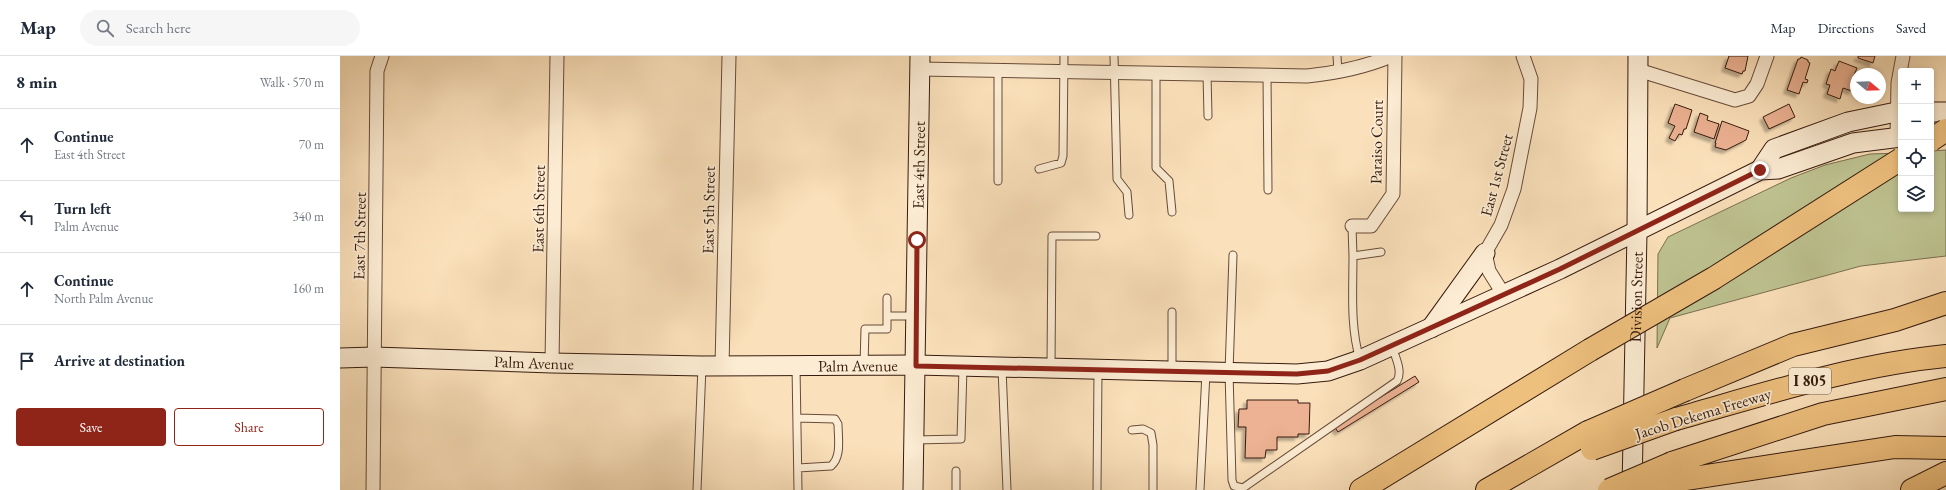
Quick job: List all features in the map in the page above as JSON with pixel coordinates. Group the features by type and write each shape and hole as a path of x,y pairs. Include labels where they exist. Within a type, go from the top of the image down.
{"highway":[{"path":"1934,136 1946,130"},
{"path":"1361,490 1590,350 1714,278 1898,161"},
{"path":"1486,490 1590,440 1685,390 1794,344 1895,320 1946,303"},
{"name":"Jacob Dekema Freeway","path":"1490,490 1590,440 1676,419 1819,378 1909,360 1946,356"},
{"name":"I 805","path":"1609,490 1672,472 1823,414 1946,389"},
{"path":"1626,490 1672,472 1895,447 1946,448"},
{"path":"1912,490 1946,474"}],"street":[{"name":"East 7th Street","path":"373,490 377,71 382,56"},
{"name":"East 6th Street","path":"552,363 557,56"},
{"name":"East 5th Street","path":"722,366 729,56"},
{"path":"920,63 998,71 1307,76 1338,72 1372,64 1390,56"},
{"name":"Paraiso Court","path":"1352,226 1371,226 1393,194 1395,56"},
{"name":"East 1st Street","path":"1485,253 1501,225 1514,189 1530,108 1531,79 1524,56"},
{"path":"1638,63 1735,100 1749,96 1758,84 1767,56"},
{"path":"1899,104 1898,83 1903,56"},
{"name":"East 4th Street","path":"913,490 920,63"},
{"name":"Division Street","path":"1632,490 1637,232 1638,63"},
{"path":"1760,170 1774,149 1848,122 1898,111"},
{"path":"1934,112 1946,112"},
{"path":"1760,170 1778,169 1853,143 1898,137"},
{"path":"1934,138 1946,137"},
{"name":"Palm Avenue","path":"340,358 374,357 702,366 1002,367 1297,374 1328,371 1360,360 1504,295 1637,232 1760,170"},
{"path":"1485,253 1489,271 1504,295"},
{"path":"1430,329 1485,253"}],"lane":[{"path":"1038,169 1061,163 1063,156 1064,56"},
{"path":"1114,56 1117,179 1127,192 1129,215"},
{"path":"1337,56 1338,72"},
{"path":"998,71 998,181"},
{"path":"1156,73 1156,168 1169,181 1172,212"},
{"path":"1207,74 1208,116"},
{"path":"1267,75 1268,190"},
{"path":"1352,226 1354,328 1355,344 1360,360"},
{"path":"1050,368 1052,236 1096,236"},
{"path":"1353,256 1381,252"},
{"path":"1233,255 1229,372 1232,480 1234,486 1243,488 1397,380 1400,370 1392,346"},
{"path":"864,366 865,329 887,329 888,298"},
{"path":"1172,312 1172,371"},
{"path":"887,316 916,316"},
{"path":"697,490 702,366"},
{"path":"796,366 798,490"},
{"path":"914,440 961,439 963,367"},
{"path":"1002,367 1007,490"},
{"path":"1097,490 1098,370"},
{"path":"1200,490 1206,372"},
{"path":"797,418 835,419 838,424 838,455 835,463 831,466 798,468"},
{"path":"1132,430 1142,429 1151,433 1154,445 1153,490"},
{"path":"956,471 956,490"}],"green space":[{"path":"1946,150 1946,256 1861,266 1670,318 1657,348 1658,254 1668,237 1791,178 1825,165 1870,154 1898,153 1898,212 1934,212 1934,151"}],"building":[{"path":"1729,56 1748,56 1745,71 1743,71 1742,74 1725,68"},
{"path":"1858,56 1875,56 1873,63 1858,58"},
{"path":"1801,57 1808,60 1810,63 1805,79 1808,80 1807,83 1803,82 1799,94 1787,90 1798,59"},
{"path":"1839,61 1857,68 1850,68 1850,90 1843,88 1840,99 1827,94 1830,85 1826,84 1831,69 1835,71"},
{"path":"1675,104 1692,110 1686,129 1684,129 1682,135 1679,134 1675,141 1669,138 1675,126 1668,123"},
{"path":"1789,104 1795,117 1769,129 1763,117"},
{"path":"1700,113 1708,116 1707,120 1719,124 1714,139 1694,132"},
{"path":"1722,121 1749,131 1746,140 1726,150 1715,147"},
{"path":"1415,376 1419,382 1338,432 1334,426"},
{"path":"1247,400 1298,400 1298,403 1310,403 1309,434 1298,434 1298,437 1277,437 1277,450 1266,450 1265,458 1245,458 1246,427 1238,427 1239,409 1247,409"}],"route":[{"path":"917,240 916,366 1297,374 1328,371 1360,360 1560,269 1760,170"}]}
